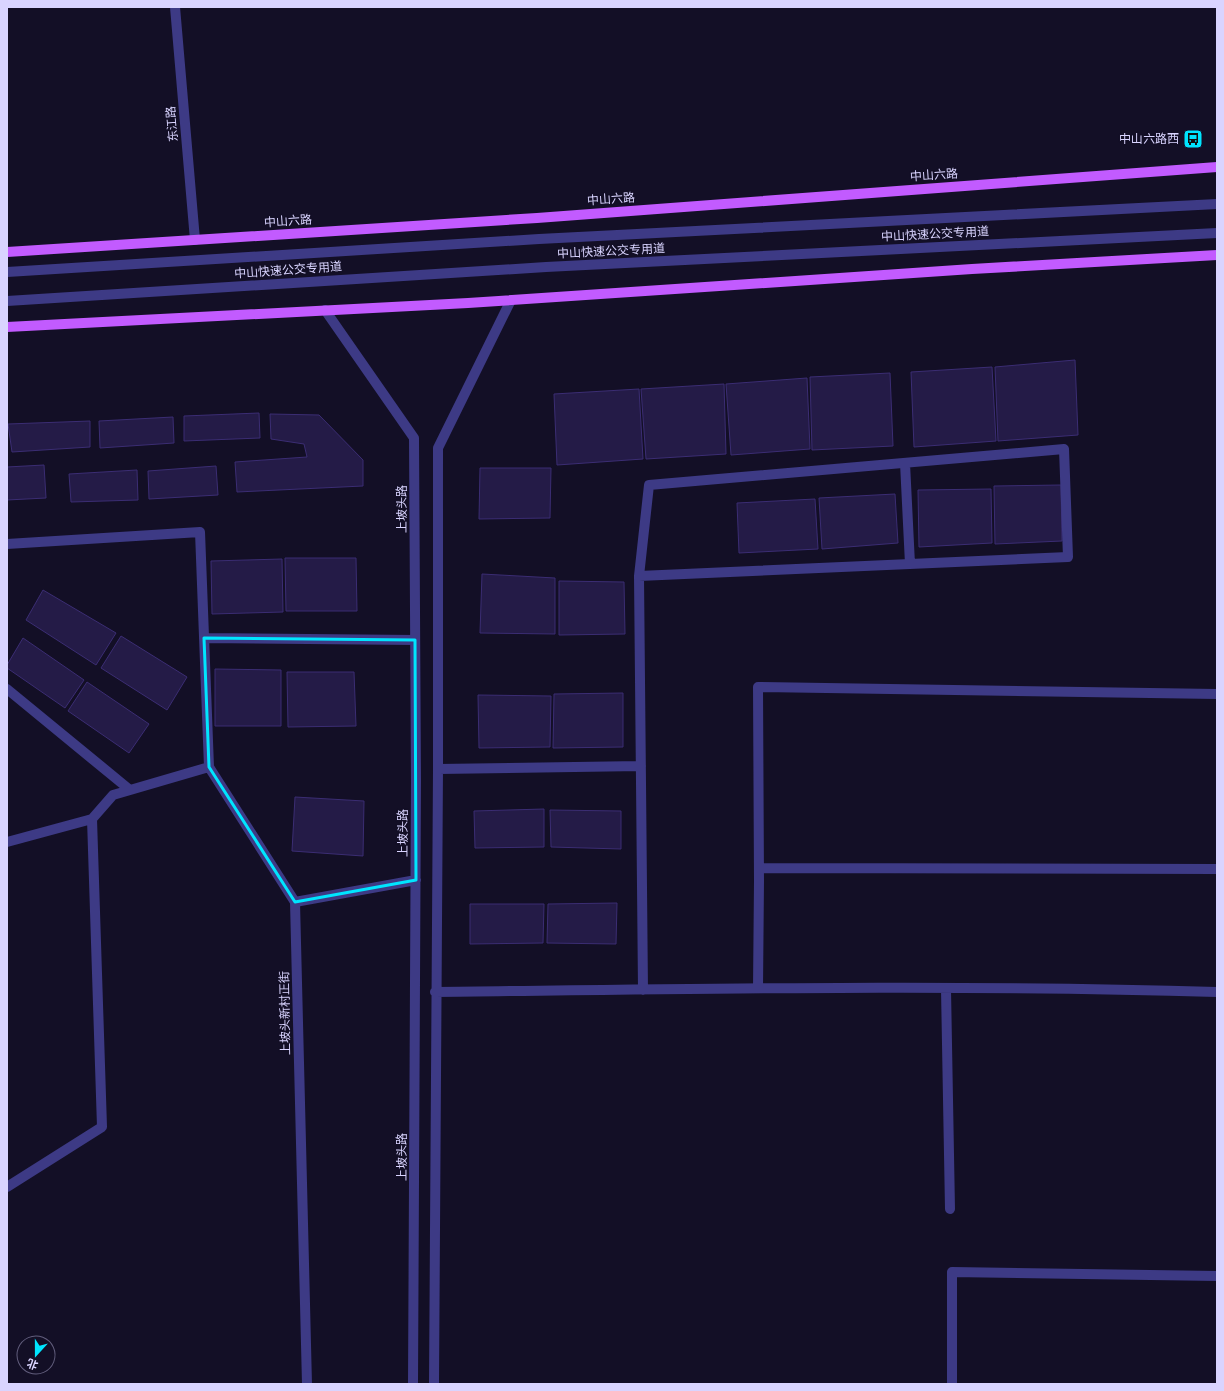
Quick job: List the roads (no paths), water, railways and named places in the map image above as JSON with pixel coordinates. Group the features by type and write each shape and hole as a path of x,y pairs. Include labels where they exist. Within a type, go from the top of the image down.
{"main road":[{"name":"中山六路","path":"7,252 545,217 1217,167"},
{"path":"7,327 511,300 972,269 1217,256"}],"street":[{"name":"东江路","path":"175,7 195,240"},
{"name":"中山快速公交专用道","path":"7,272 535,240 1217,204"},
{"name":"中山快速公交专用道","path":"7,301 546,267 1217,232"},
{"path":"434,1384 435,992 438,769 438,448 511,300"},
{"name":"上坡头路","path":"325,310 414,438 416,880 413,1384"},
{"path":"639,576 1068,557 1064,449 649,485 639,576 643,990"},
{"path":"905,463 910,564"},
{"path":"7,544 200,532 209,767 295,902 416,880"},
{"path":"204,638 416,640"},
{"path":"758,988 758,687 1217,694"},
{"path":"7,689 130,790"},
{"path":"438,769 641,766"},
{"path":"7,842 92,819 113,795 209,767"},
{"path":"7,1187 102,1127 92,819"},
{"path":"759,868 1217,869"},
{"name":"上坡头新村正街","path":"295,902 308,1384"},
{"path":"435,992 758,988 1126,990 1217,992"},
{"path":"946,989 950,1209"},
{"path":"952,1384 952,1272 1217,1276"}],"place":[{"name":"中山六路西","path":"1193,139"}]}
